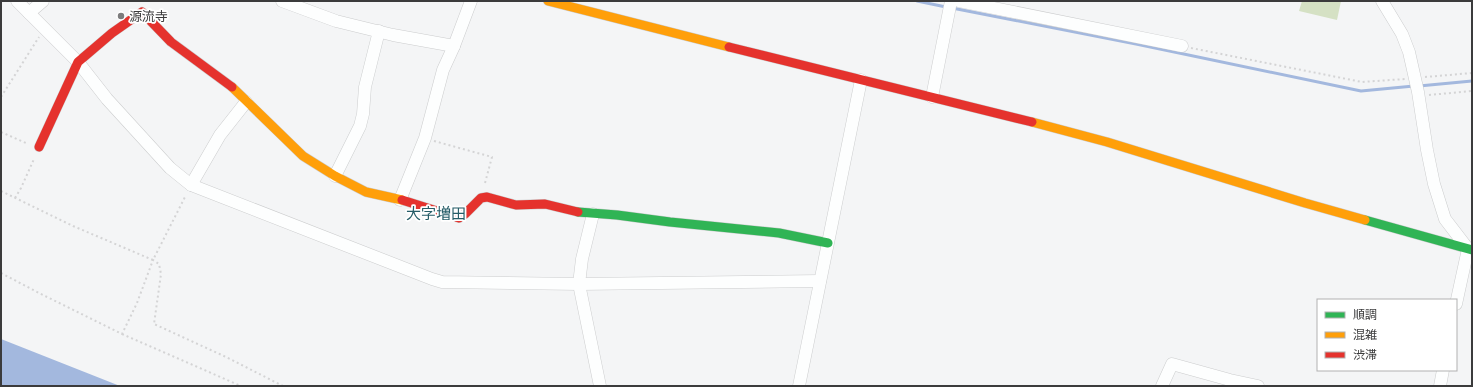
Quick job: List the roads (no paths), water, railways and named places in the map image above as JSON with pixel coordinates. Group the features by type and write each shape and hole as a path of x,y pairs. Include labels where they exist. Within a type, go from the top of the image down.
{"street":[{"path":"16,1 78,62 107,99 170,168 191,185 355,250 442,282 579,284 820,281"},
{"path":"29,13 43,1"},
{"path":"282,1 336,21 454,46"},
{"path":"400,200 425,138 443,70 471,1"},
{"path":"548,1 1042,124 1470,250"},
{"path":"932,96 951,1"},
{"path":"959,1 1182,46"},
{"path":"1382,1 1402,34 1409,52 1419,94 1427,150 1434,184 1446,219 1470,250"},
{"path":"39,147 78,62 112,33 142,12 171,42 230,85 303,156 335,176 366,192 400,200 459,218 481,198 493,198 516,205 545,204 570,211 779,233 828,243"},
{"path":"335,176 360,126 363,114 365,87 379,31"},
{"path":"799,386 861,80"},
{"path":"191,185 220,135 246,102"},
{"path":"593,214 582,259 579,284 600,386"},
{"path":"1457,300 1470,250"},
{"path":"1162,386 1172,364 1229,383 1258,386"},
{"path":"1440,386 1443,371"}],"water":[{"path":"1,339 120,386 1,386"}],"waterway":[{"path":"917,1 946,7"},
{"path":"952,8 1136,44 1361,91 1414,86"},
{"path":"1419,86 1472,81"}],"place":[{"name":"源流寺","path":"121,16"}],"district":[{"name":"大字増田","path":"436,214"}]}
